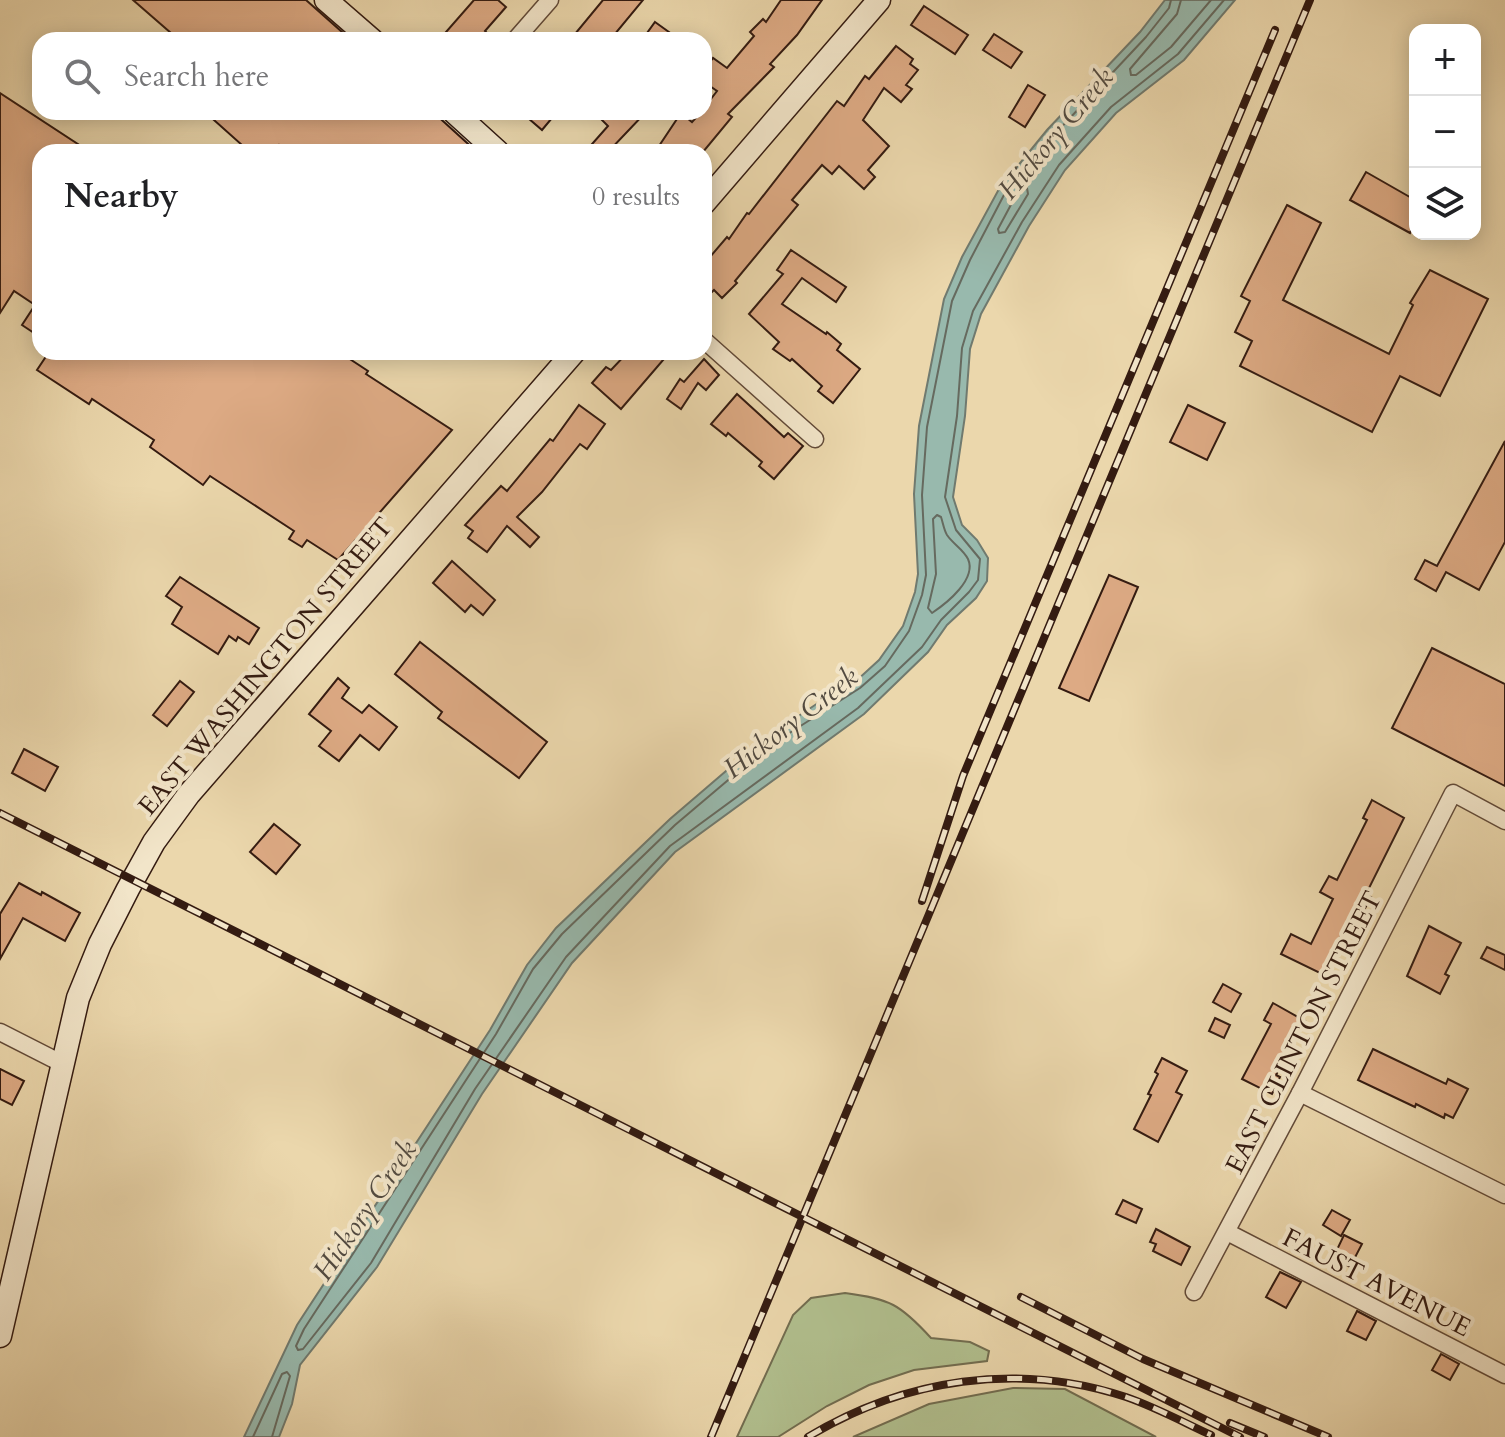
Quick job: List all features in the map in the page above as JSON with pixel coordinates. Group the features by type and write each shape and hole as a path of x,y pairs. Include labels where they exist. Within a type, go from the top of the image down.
{"street":[{"path":"326,0 363,32"},
{"path":"522,32 550,0"},
{"path":"712,194 879,0"},
{"path":"463,120 489,144"},
{"path":"712,347 815,439"},
{"name":"EAST WASHINGTON STREET","path":"1,1330 78,998 100,944 154,842 189,794 567,360"},
{"name":"EAST CLINTON STREET","path":"1194,1292 1300,1093 1453,793 1505,821"},
{"path":"0,1032 61,1063"},
{"path":"1300,1093 1505,1195"},
{"name":"FAUST AVENUE","path":"1227,1232 1505,1375"}],"green space":[{"path":"845,1293 893,1305 911,1317 931,1338 970,1342 989,1351 987,1361 914,1370 869,1385 827,1406 778,1437 737,1437 793,1315 811,1298"},
{"path":"1013,1388 1065,1389 1156,1437 853,1437 929,1404"}],"water":[{"name":"Hickory Creek","path":"1165,0 1235,0 1184,60 1116,113 1065,170 1029,226 981,314 970,349 965,416 953,497 962,525 977,540 988,558 987,581 976,598 947,625 928,652 864,714 675,852 572,963 482,1094 377,1267 300,1365 292,1404 279,1437 244,1437 297,1325 490,1030 527,965 556,928 670,819 761,741 855,682 879,660 903,626 918,574 914,494 919,426 944,299 962,257 999,189 1047,130 1140,32"}],"building":[{"path":"133,0 306,0 342,32 170,32"},
{"path":"474,0 498,0 506,7 486,32 446,32"},
{"path":"603,0 643,0 617,32 577,32"},
{"path":"781,0 822,0 797,35 770,64 774,67 728,114 732,117 710,144 660,144 676,120 712,120 712,98 717,91 712,88 712,59 727,68 754,36 750,32 763,19 766,22"},
{"path":"924,6 968,35 955,54 911,25"},
{"path":"655,22 669,32 648,32"},
{"path":"994,34 1022,52 1011,68 983,50"},
{"path":"896,46 913,59 910,64 918,70 906,85 912,89 901,102 884,88 863,120 889,146 868,170 875,177 864,189 839,166 832,174 822,165 792,200 798,205 735,281 737,283 722,298 714,290 712,292 712,255 727,237 729,239 837,101 844,106 865,76 869,79"},
{"path":"1028,85 1045,95 1025,127 1009,117"},
{"path":"0,93 32,114 32,120 41,120 78,144 32,144 32,303 14,291 0,313"},
{"path":"214,120 442,120 468,144 241,144"},
{"path":"530,120 550,120 542,130"},
{"path":"602,120 638,120 616,144 592,144 608,126"},
{"path":"1366,172 1409,197 1409,232 1350,200"},
{"path":"1287,205 1321,223 1283,300 1389,354 1413,305 1410,303 1430,270 1488,299 1440,396 1400,376 1372,432 1240,366 1252,341 1235,332 1250,301 1241,296"},
{"path":"791,250 846,287 836,302 802,278 782,304 827,332 841,344 837,350 860,369 833,403 818,391 822,386 792,359 790,361 773,349 779,342 749,314 783,274 777,270"},
{"path":"32,310 32,332 22,325"},
{"path":"44,360 351,360 368,371 366,374 452,430 338,560 307,540 302,547 289,539 294,531 210,476 203,485 150,447 154,440 92,399 89,404 37,370"},
{"path":"620,360 663,360 621,409 592,383 606,367 611,370"},
{"path":"703,360 719,375 706,390 698,383 681,409 667,399 680,379 684,382"},
{"path":"737,394 784,437 788,433 803,446 774,479 759,466 762,462 728,433 726,436 711,424"},
{"path":"579,405 605,424 587,449 580,444 542,492 517,517 539,537 530,547 507,526 487,552 468,538 473,531 465,525 501,486 507,491 550,439 553,441"},
{"path":"1188,405 1225,423 1207,460 1170,442"},
{"path":"1505,441 1505,542 1479,590 1446,572 1436,591 1415,579 1425,560 1437,566"},
{"path":"452,561 495,600 483,615 471,605 465,612 433,583"},
{"path":"1109,575 1138,587 1089,701 1059,688"},
{"path":"180,577 259,628 249,644 238,637 236,641 229,636 218,654 172,624 182,607 166,596"},
{"path":"420,642 547,742 519,778 438,718 442,712 395,674"},
{"path":"1432,648 1505,684 1505,786 1392,728"},
{"path":"338,678 349,688 342,698 362,713 369,705 397,727 379,750 360,735 339,761 319,746 331,731 309,714"},
{"path":"180,681 194,692 167,726 153,715"},
{"path":"24,749 58,767 45,791 12,773"},
{"path":"1372,800 1404,818 1366,894 1371,897 1348,935 1343,932 1322,974 1281,954 1291,934 1311,944 1333,899 1320,892 1329,876 1337,880 1367,820 1363,818"},
{"path":"274,824 300,845 276,874 250,852"},
{"path":"19,883 80,913 65,941 23,918 0,959 0,914"},
{"path":"1429,926 1461,943 1445,974 1449,976 1440,994 1407,976"},
{"path":"1487,947 1505,955 1505,970 1481,958"},
{"path":"1223,984 1241,994 1231,1012 1213,1002"},
{"path":"1273,1003 1305,1021 1276,1075 1280,1077 1272,1094 1242,1079 1271,1024 1264,1020"},
{"path":"1215,1018 1230,1025 1224,1038 1209,1031"},
{"path":"1373,1049 1446,1084 1448,1079 1468,1089 1453,1118 1445,1114 1444,1118 1416,1104 1415,1107 1358,1080"},
{"path":"1162,1058 1187,1071 1176,1092 1182,1095 1158,1142 1134,1129 1151,1095 1148,1094"},
{"path":"0,1069 24,1081 12,1105 0,1099"},
{"path":"1123,1200 1142,1209 1136,1223 1116,1214"},
{"path":"1332,1210 1350,1220 1341,1236 1323,1225"},
{"path":"1156,1229 1190,1247 1181,1265 1153,1251 1156,1244 1150,1242"},
{"path":"1344,1235 1362,1244 1350,1267 1333,1258"},
{"path":"1280,1272 1301,1282 1286,1308 1266,1297"},
{"path":"1357,1311 1376,1321 1366,1340 1347,1331"},
{"path":"1441,1354 1459,1364 1450,1380 1432,1370"}],"railway":[{"path":"711,1437 1310,0"},
{"path":"922,901 963,776 1275,30"},
{"path":"0,813 1240,1437"},
{"path":"1021,1297 1143,1359 1328,1437"},
{"path":"808,1437 845,1417 922,1389 1003,1379 1044,1380 1085,1386 1126,1397 1211,1435"},
{"path":"1230,1423 1264,1437"}]}
